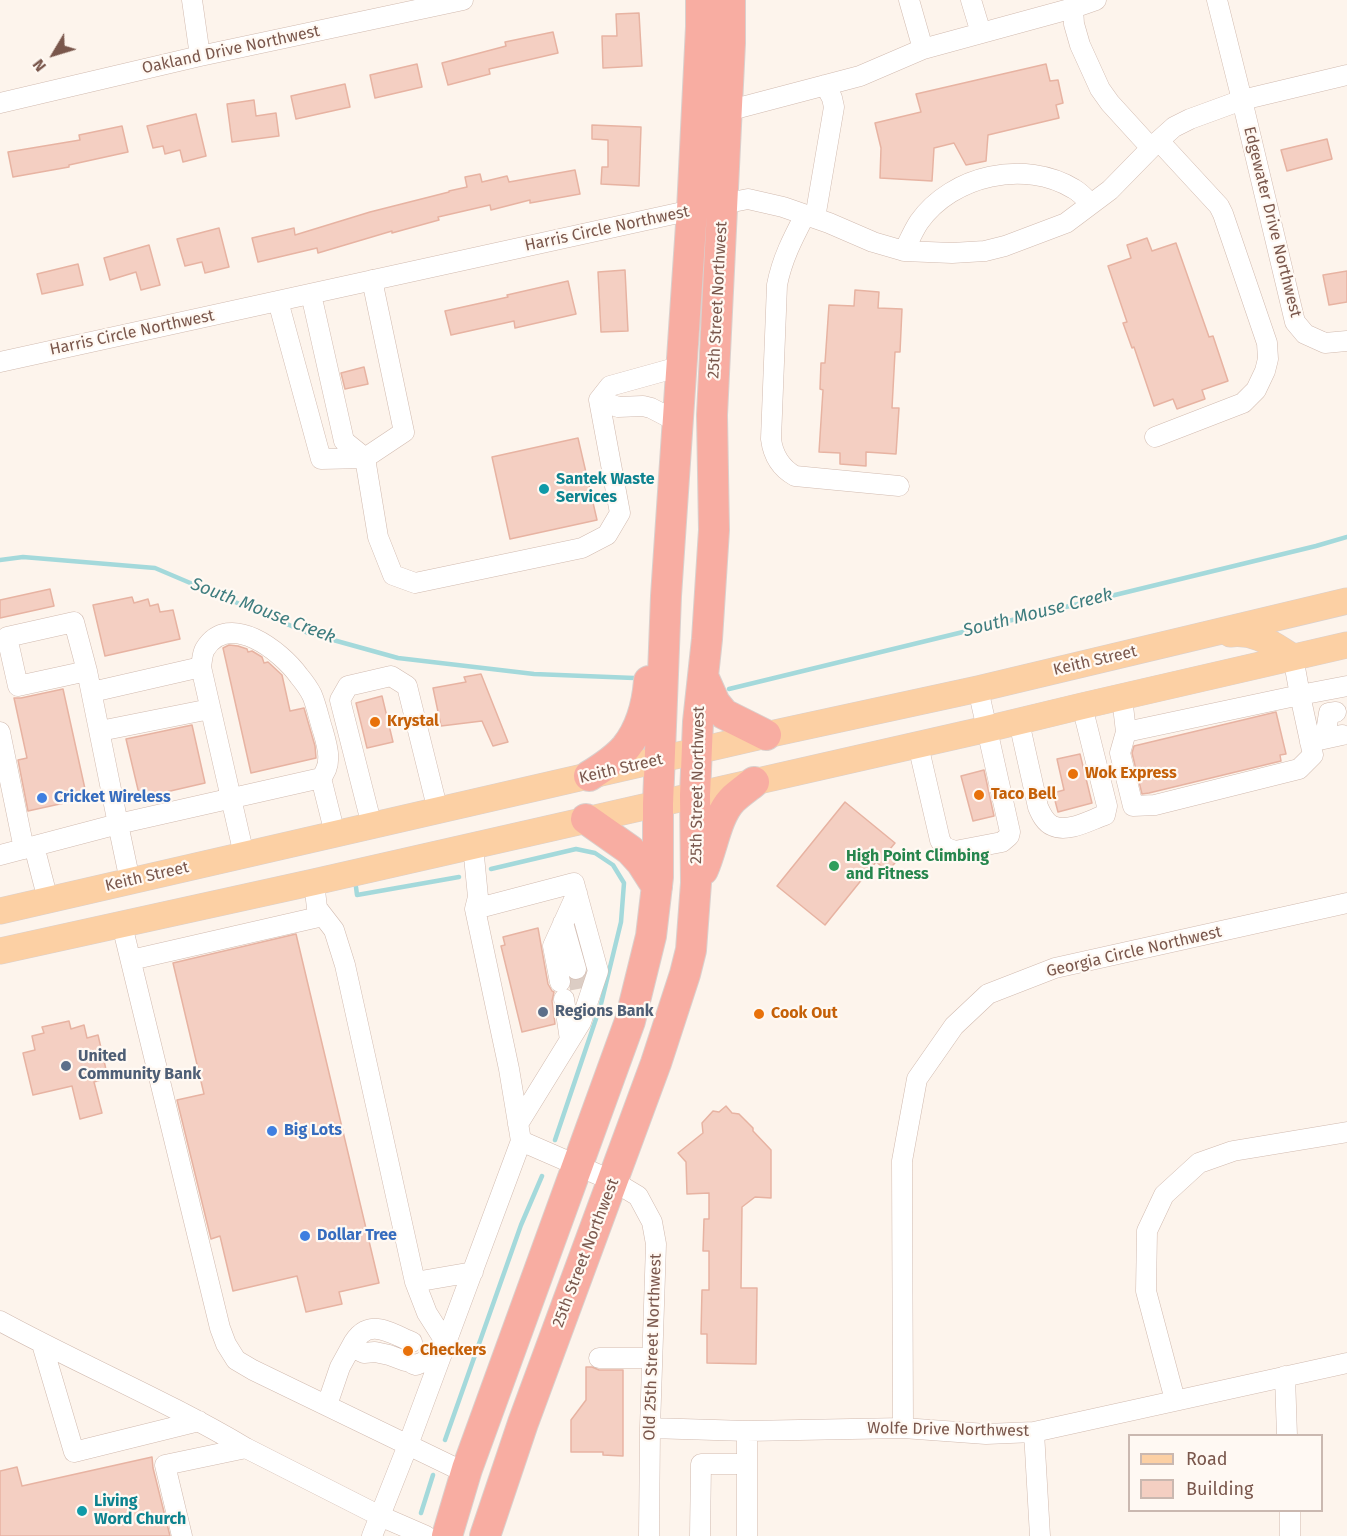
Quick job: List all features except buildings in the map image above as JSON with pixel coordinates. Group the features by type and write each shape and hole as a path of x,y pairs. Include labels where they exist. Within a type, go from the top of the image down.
{"highway":[{"name":"25th Street Northwest","path":"447,1536 466,1473 630,1021 651,936 657,886 666,596 692,210 702,27 701,0"},
{"name":"25th Street Northwest","path":"485,1536 522,1423 656,1064 691,950 696,883 697,751 714,530 712,415 730,43 730,0"},
{"path":"589,776 610,762 626,747 638,727 645,710 652,654 666,596"},
{"path":"703,676 715,703 724,714 766,735"},
{"path":"696,883 707,860 722,817 732,801 754,782"},
{"path":"586,819 630,850 657,886"}],"main road":[{"name":"Keith Street","path":"0,911 978,688 1347,601"},
{"path":"1197,637 1243,633 1264,639 1293,657"},
{"path":"0,951 918,745 1347,645"}],"street":[{"path":"192,0 200,56"},
{"path":"909,0 923,49"},
{"path":"971,0 981,33"},
{"path":"727,111 860,76 923,49 1096,0"},
{"name":"Edgewater Drive Northwest","path":"1216,0 1295,322 1305,334 1325,343 1347,341"},
{"name":"Oakland Drive Northwest","path":"0,103 451,1"},
{"path":"1073,8 1074,24 1080,45 1100,89 1110,103 1155,144 1218,206 1223,214 1267,343 1268,359 1261,381 1243,403 1155,437"},
{"name":"Harris Circle Northwest","path":"0,362 748,199 810,216 873,242 904,251 952,253 1005,246 1066,223 1110,190 1174,127 1190,119 1242,100 1347,75"},
{"path":"825,85 834,107 810,216 786,252 777,285 772,446 784,469 795,476 899,486"},
{"path":"904,251 928,212 961,186 976,181 1010,173 1052,179 1076,189 1091,204"},
{"path":"278,301 321,459 365,458 404,432 372,280"},
{"path":"311,294 344,441 365,458 378,537 393,575 415,583 582,548 607,535 620,513 599,400 610,386 682,366"},
{"path":"1259,321 1293,310"},
{"path":"599,400 618,407 651,408 678,423"},
{"path":"0,855 118,824 231,798 320,779 326,772 329,761 312,694 298,674 279,654 256,640 232,632 219,635 213,640 204,651 201,667 210,709 231,798 244,855"},
{"path":"1293,657 1300,695 1326,738"},
{"path":"92,692 201,667"},
{"path":"87,671 130,881"},
{"path":"372,826 362,785 367,771 351,707 354,698 406,686 438,811"},
{"path":"1126,732 1347,686"},
{"path":"918,745 940,840 944,847 955,851 1002,842 1009,836 978,688"},
{"path":"1122,697 1126,732 1120,753 1133,806 1155,805 1299,769 1326,738 1329,713 1336,712"},
{"path":"1019,722 1038,807 1043,818 1052,826 1068,828 1105,815 1107,806 1082,706"},
{"path":"100,731 210,709"},
{"path":"0,732 29,847 48,900"},
{"path":"320,779 334,834"},
{"path":"473,846 478,897 475,909 520,1132"},
{"path":"314,882 317,908 334,930 345,965 415,1282 427,1312 446,1343"},
{"path":"327,1405 340,1367 351,1347 364,1353 419,1356 446,1343 473,1272 520,1132 581,1022 598,971 574,883 475,909"},
{"path":"570,1040 570,985 553,946 577,893"},
{"name":"Georgia Circle Northwest","path":"903,1428 902,1161 917,1079 954,1026 988,994 1055,968 1347,903"},
{"path":"131,960 323,916"},
{"path":"122,925 220,1328 236,1360 466,1473"},
{"name":"Old 25th Street Northwest","path":"520,1132 576,1165 613,1181 638,1196 652,1222 656,1244 648,1536"},
{"path":"1174,1400 1146,1291 1147,1231 1164,1195 1199,1163 1233,1151 1347,1132"},
{"path":"415,1282 473,1272"},
{"path":"0,1321 199,1421 246,1448 380,1516 426,1536"},
{"path":"42,1344 74,1452 199,1421"},
{"path":"372,1536 408,1445 419,1356"},
{"path":"600,1358 652,1358"},
{"name":"Wolfe Drive Northwest","path":"650,1428 747,1431 903,1428 986,1434 1034,1432 1347,1363"},
{"path":"1286,1376 1287,1434"},
{"path":"747,1431 747,1536"},
{"path":"1034,1432 1040,1536"},
{"path":"182,1536 165,1465 246,1448"},
{"path":"700,1536 701,1464 747,1464"},
{"path":"1290,1512 1290,1536"}],"waterway":[{"name":"South Mouse Creek","path":"729,689 1347,537"},
{"name":"South Mouse Creek","path":"0,560 23,557 155,568 308,633 398,658 534,674 634,678"},
{"path":"491,869 576,849 595,853 613,865 624,883 621,922 601,1004 555,1140"},
{"path":"356,887 357,895 459,877"},
{"path":"445,1440 521,1225 542,1176"},
{"path":"421,1513 433,1475"}],"tunnel":[{"path":"576,969 580,989"}],"place":[{"name":"Santek Waste Services","path":"544,489"},
{"name":"Krystal","path":"375,722"},
{"name":"Wok Express","path":"1073,774"},
{"name":"Taco Bell","path":"979,795"},
{"name":"Cricket Wireless","path":"42,798"},
{"name":"High Point Climbing and Fitness","path":"834,866"},
{"name":"Regions Bank","path":"543,1012"},
{"name":"Cook Out","path":"759,1014"},
{"name":"United Community Bank","path":"66,1066"},
{"name":"Big Lots","path":"272,1131"},
{"name":"Dollar Tree","path":"305,1236"},
{"name":"Checkers","path":"408,1351"},
{"name":"Living Word Church","path":"82,1511"}]}
